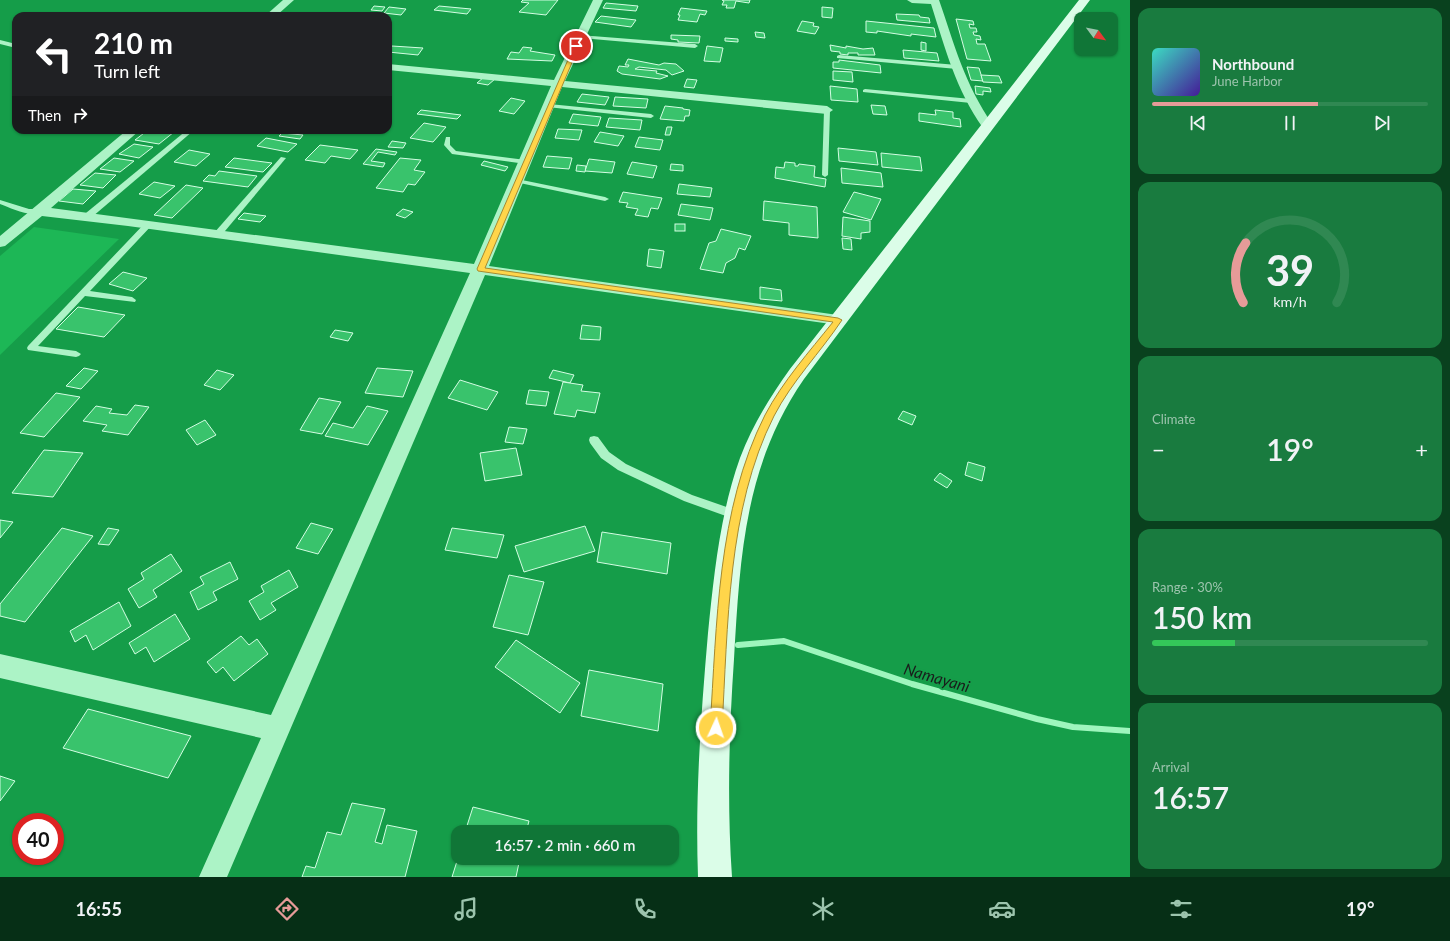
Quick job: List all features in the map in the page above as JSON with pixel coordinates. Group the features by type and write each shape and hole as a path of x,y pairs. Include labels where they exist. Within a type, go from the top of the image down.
{"street":[{"path":"275,12 289,0"},
{"path":"213,877 480,269 558,84 598,0"},
{"path":"912,0 935,1 957,66 971,101 987,125"},
{"path":"715,877 713,843 717,693 723,615 737,515 751,459 770,415 797,374 987,125 1085,0"},
{"path":"392,67 827,110"},
{"path":"0,243 129,134"},
{"path":"39,211 89,215 217,235 480,269 838,320"},
{"path":"0,666 277,729"}],"lane":[{"path":"581,36 695,46"},
{"path":"0,42 12,45"},
{"path":"838,57 957,66"},
{"path":"865,91 971,101"},
{"path":"550,106 651,116"},
{"path":"825,175 827,110"},
{"path":"89,215 186,134"},
{"path":"448,138 447,145 454,153 526,162"},
{"path":"217,235 283,158"},
{"path":"518,181 605,199"},
{"path":"0,202 28,210 39,211"},
{"path":"76,354 31,348 149,224"},
{"path":"83,293 132,300"},
{"path":"594,440 606,455 622,467 688,498 737,515"}],"green space":[{"path":"34,227 119,239 0,355 0,256"}],"building":[{"path":"523,0 558,0 546,15 519,12 529,3 521,2"},
{"path":"722,0 750,0 749,3 736,1 734,8 726,8 727,5 722,5 724,1"},
{"path":"606,3 638,6 636,11 603,8"},
{"path":"374,6 385,7 382,11 371,10"},
{"path":"439,6 471,9 467,14 434,10"},
{"path":"389,7 406,9 401,15 392,14 392,12 385,12"},
{"path":"822,7 833,8 832,18 822,17"},
{"path":"681,8 707,11 705,15 700,14 697,22 678,20 680,15 678,15"},
{"path":"896,14 919,15 920,17 929,18 930,23 897,20"},
{"path":"601,16 636,20 631,27 595,22"},
{"path":"956,19 973,21 974,25 969,24 970,28 976,28 977,32 973,32 974,35 980,36 981,40 976,39 977,44 985,44 991,61 967,59"},
{"path":"802,21 814,23 813,26 819,27 815,34 797,31"},
{"path":"866,21 934,28 936,37 911,34 911,36 877,31 877,33 866,32"},
{"path":"755,32 764,33 765,38 756,37"},
{"path":"671,35 700,36 699,43 678,42 678,40 671,39"},
{"path":"725,38 738,39 738,42 725,41"},
{"path":"921,42 926,43 926,51 921,50"},
{"path":"830,45 846,48 846,46 863,49 873,48 875,55 858,55 858,53 848,53 848,55 840,54 840,52 831,51"},
{"path":"392,46 423,48 418,55 392,52"},
{"path":"707,46 723,48 720,62 704,61"},
{"path":"523,47 532,48 530,51 555,55 552,61 507,59 511,52 519,53"},
{"path":"903,50 937,53 939,61 904,58"},
{"path":"628,59 659,65 664,63 676,64 684,71 672,75 666,70 639,67 635,69 657,71 656,73 668,76 660,79 622,74 617,71 619,66 628,67 629,65 625,65"},
{"path":"839,60 880,65 881,73 833,68 833,62 839,62"},
{"path":"967,67 979,68 983,81 971,80"},
{"path":"833,71 852,72 853,82 833,80"},
{"path":"981,75 999,76 1002,83 983,82"},
{"path":"484,77 495,79 488,85 477,83"},
{"path":"687,79 697,80 694,88 684,87"},
{"path":"830,86 857,89 858,102 831,100"},
{"path":"975,86 990,88 991,92 983,91 983,95 976,94"},
{"path":"582,94 609,97 605,105 577,102"},
{"path":"615,97 648,99 646,108 613,106"},
{"path":"511,98 525,101 514,114 499,111"},
{"path":"871,105 885,106 887,115 873,114"},
{"path":"665,106 690,110 689,116 685,116 684,121 660,119"},
{"path":"421,110 461,115 457,119 417,114"},
{"path":"935,110 953,112 953,118 960,119 961,127 919,121 919,113 936,115"},
{"path":"573,114 601,117 598,126 569,123"},
{"path":"609,118 642,120 640,130 606,127"},
{"path":"424,123 446,127 433,142 410,138"},
{"path":"667,127 672,127 670,135 665,135"},
{"path":"558,129 582,130 579,140 555,138"},
{"path":"600,132 624,136 618,146 594,142"},
{"path":"143,134 172,134 159,144 135,140"},
{"path":"281,134 303,135 300,139 279,136"},
{"path":"639,137 663,140 660,150 635,147"},
{"path":"266,138 297,144 288,152 257,146"},
{"path":"392,141 406,143 403,148 388,147"},
{"path":"134,144 153,147 139,158 119,154"},
{"path":"320,145 358,150 350,159 331,156 325,163 305,160"},
{"path":"838,148 876,152 878,165 839,161"},
{"path":"376,149 397,152 395,155 378,152 371,161 385,163 383,167 363,164"},
{"path":"189,150 210,154 196,166 174,162"},
{"path":"881,153 920,157 922,171 882,167"},
{"path":"547,156 572,158 569,169 543,167"},
{"path":"114,158 134,161 120,172 100,169"},
{"path":"234,158 272,163 263,172 225,167"},
{"path":"400,158 421,160 414,170 425,172 415,185 408,184 403,192 376,188"},
{"path":"589,159 615,162 612,173 585,171"},
{"path":"484,161 508,167 505,171 481,165"},
{"path":"632,162 657,166 653,178 627,174"},
{"path":"785,162 795,163 795,166 798,166 799,164 815,166 814,177 826,179 825,187 775,178 776,167 784,168"},
{"path":"671,164 683,165 683,171 670,170"},
{"path":"577,165 586,166 585,172 576,171"},
{"path":"841,168 881,173 883,187 842,183"},
{"path":"219,171 257,176 248,187 203,181 209,175 215,176"},
{"path":"95,173 116,175 103,188 80,185"},
{"path":"154,182 175,186 160,198 139,194"},
{"path":"679,184 712,188 710,197 677,194"},
{"path":"186,185 203,188 172,218 154,215"},
{"path":"73,189 96,191 83,204 59,201"},
{"path":"623,192 662,198 658,209 651,208 648,217 635,215 638,209 626,207 628,203 619,202"},
{"path":"854,192 881,199 871,220 843,212"},
{"path":"764,201 817,207 818,238 789,235 789,223 763,220"},
{"path":"681,204 713,208 710,220 678,215"},
{"path":"403,209 413,212 405,218 396,215"},
{"path":"244,213 266,216 260,222 238,219"},
{"path":"843,217 870,221 870,232 861,233 861,239 842,236"},
{"path":"675,224 685,224 685,231 675,231"},
{"path":"721,229 751,236 745,250 739,248 735,258 726,263 723,273 700,269 709,243 716,241"},
{"path":"842,238 851,239 852,250 843,249"},
{"path":"649,249 664,251 661,268 647,266"},
{"path":"123,272 147,278 133,291 109,284"},
{"path":"760,287 781,290 782,301 760,299"},
{"path":"78,307 125,315 104,337 56,329"},
{"path":"582,325 601,327 600,340 580,339"},
{"path":"335,330 353,333 348,341 330,337"},
{"path":"84,368 98,371 81,389 66,386"},
{"path":"377,368 413,371 403,397 365,393"},
{"path":"217,370 234,375 220,390 204,385"},
{"path":"553,370 574,375 570,383 549,378"},
{"path":"460,380 498,392 487,410 448,398"},
{"path":"563,382 583,385 581,391 600,393 595,413 577,410 575,417 554,414"},
{"path":"529,390 549,392 546,406 526,404"},
{"path":"56,393 80,397 44,437 20,433"},
{"path":"319,398 341,402 322,434 300,430"},
{"path":"135,405 149,407 128,435 102,431 107,425 83,421 96,406 112,409 109,413 127,415"},
{"path":"367,406 388,411 368,445 325,436 333,423 353,428"},
{"path":"903,411 916,416 912,425 898,419"},
{"path":"205,420 216,435 197,445 186,430"},
{"path":"509,427 527,429 523,444 505,442"},
{"path":"516,448 522,475 485,481 480,453"},
{"path":"44,450 83,453 53,497 12,493"},
{"path":"968,462 985,467 982,481 965,475"},
{"path":"940,473 952,481 947,488 934,480"},
{"path":"0,520 13,522 0,538"},
{"path":"311,523 333,529 318,554 296,548"},
{"path":"585,526 595,551 524,572 515,546"},
{"path":"62,528 93,536 25,622 0,616 0,604"},
{"path":"108,528 119,530 109,545 98,544"},
{"path":"452,528 504,535 497,558 445,550"},
{"path":"602,532 671,543 667,574 597,562"},
{"path":"171,554 182,571 153,590 157,597 139,608 128,589 144,579 141,573"},
{"path":"230,562 238,579 213,592 217,600 198,610 190,592 204,584 200,577"},
{"path":"289,570 298,587 271,603 276,610 260,620 249,601 264,592 261,586"},
{"path":"509,575 544,582 528,635 493,627"},
{"path":"119,602 131,626 93,650 86,635 75,642 70,631"},
{"path":"175,614 190,639 154,662 146,647 135,654 129,643"},
{"path":"241,636 249,645 257,639 268,654 234,681 223,667 216,673 207,662"},
{"path":"516,640 580,683 560,713 495,667"},
{"path":"589,670 663,684 658,731 581,716"},
{"path":"88,709 191,736 168,778 63,748"},
{"path":"0,776 15,781 0,801"},
{"path":"352,803 385,809 375,842 382,844 387,825 417,831 405,877 302,877 306,866 315,868 327,832 341,835"},
{"path":"473,807 529,821 528,825 467,825"},
{"path":"456,865 519,865 516,877 452,877"}],"waterway":[{"name":"Namayani","path":"738,645 784,641 912,684 1037,719 1073,727 1130,731"}],"route":[{"path":"576,46 558,84 480,269 838,320 797,374 776,405 770,415 751,459 737,515 730,555 723,615 716,728"}]}
